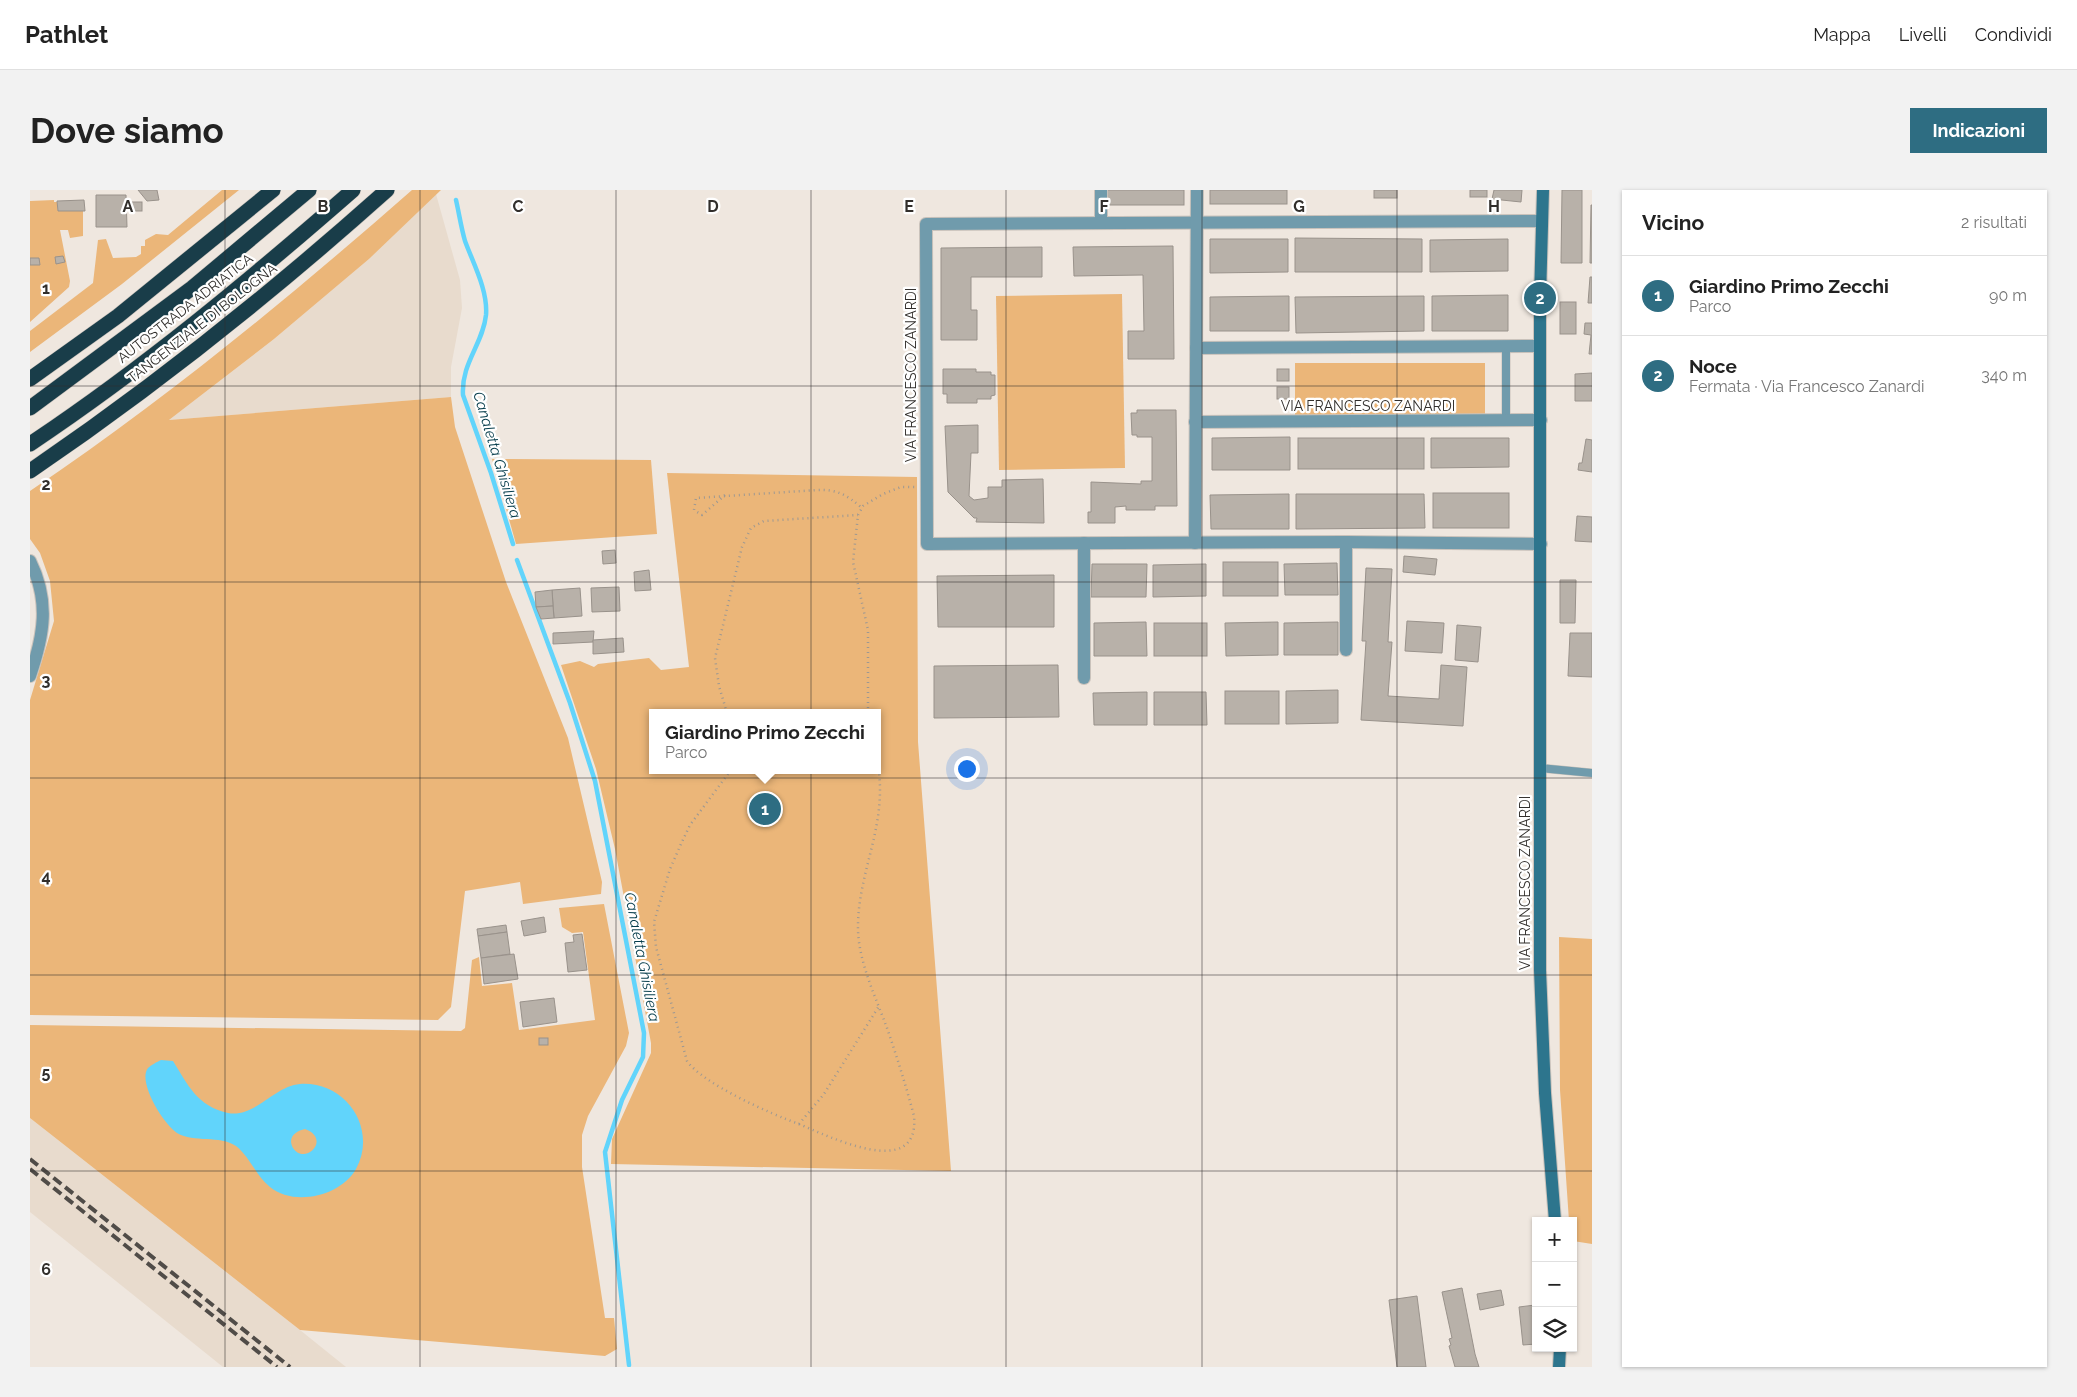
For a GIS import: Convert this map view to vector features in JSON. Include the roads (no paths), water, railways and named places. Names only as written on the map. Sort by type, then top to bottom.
[{"type":"highway","points":[[30,380],[118,316],[274,190]]},
{"type":"highway","name":"AUTOSTRADA ADRIATICA","points":[[30,408],[192,288],[309,190]]},
{"type":"highway","name":"AUTOSTRADA ADRIATICA","points":[[30,444],[125,377],[214,308],[353,190]]},
{"type":"highway","name":"TANGENZIALE DI BOLOGNA","points":[[30,471],[151,385],[240,315],[386,190]]},
{"type":"street","points":[[1101,190],[1101,223]]},
{"type":"street","points":[[1195,543],[1197,190]]},
{"type":"street","name":"VIA FRANCESCO ZANARDI","points":[[1543,190],[1540,346],[1540,970],[1544,1093],[1555,1217]]},
{"type":"street","name":"VIA FRANCESCO ZANARDI","points":[[1541,222],[926,224],[927,544],[1346,542],[1541,544]]},
{"type":"street","points":[[1196,348],[1540,346]]},
{"type":"street","name":"VIA FRANCESCO ZANARDI","points":[[1195,422],[1541,420]]},
{"type":"street","points":[[1346,542],[1346,650]]},
{"type":"street","points":[[1084,544],[1084,678]]},
{"type":"street","points":[[30,561],[42,591],[44,616],[42,636],[30,676]]},
{"type":"street","points":[[1559,1367],[1560,1352]]},
{"type":"lane","points":[[1506,346],[1506,420]]},
{"type":"lane","points":[[1540,768],[1592,773]]},
{"type":"water","points":[[161,1060],[173,1061],[194,1093],[201,1100],[217,1110],[228,1113],[247,1111],[291,1086],[300,1084],[317,1085],[331,1090],[344,1099],[354,1110],[360,1124],[363,1138],[362,1154],[356,1169],[340,1186],[329,1192],[304,1197],[280,1193],[265,1183],[236,1146],[222,1141],[184,1136],[177,1133],[165,1121],[149,1093],[146,1083],[148,1068]],"holes":[[[305,1129],[313,1133],[316,1139],[314,1149],[309,1153],[298,1153],[291,1144],[293,1135]]]},
{"type":"waterway","name":"Canaletta Ghisiliera","points":[[456,200],[465,241],[479,277],[486,306],[486,315],[481,335],[465,373],[463,395],[491,473],[513,544]]},
{"type":"waterway","name":"Canaletta Ghisiliera","points":[[517,560],[570,703],[595,781],[644,1033],[643,1057],[622,1100],[605,1152],[629,1365]]},
{"type":"railway","points":[[30,1159],[290,1367]]},
{"type":"railway","points":[[30,1169],[277,1367]]},
{"type":"place","name":"Noce","points":[[1540,298]]},
{"type":"place","name":"Giardino Primo Zecchi","points":[[765,809]]}]
